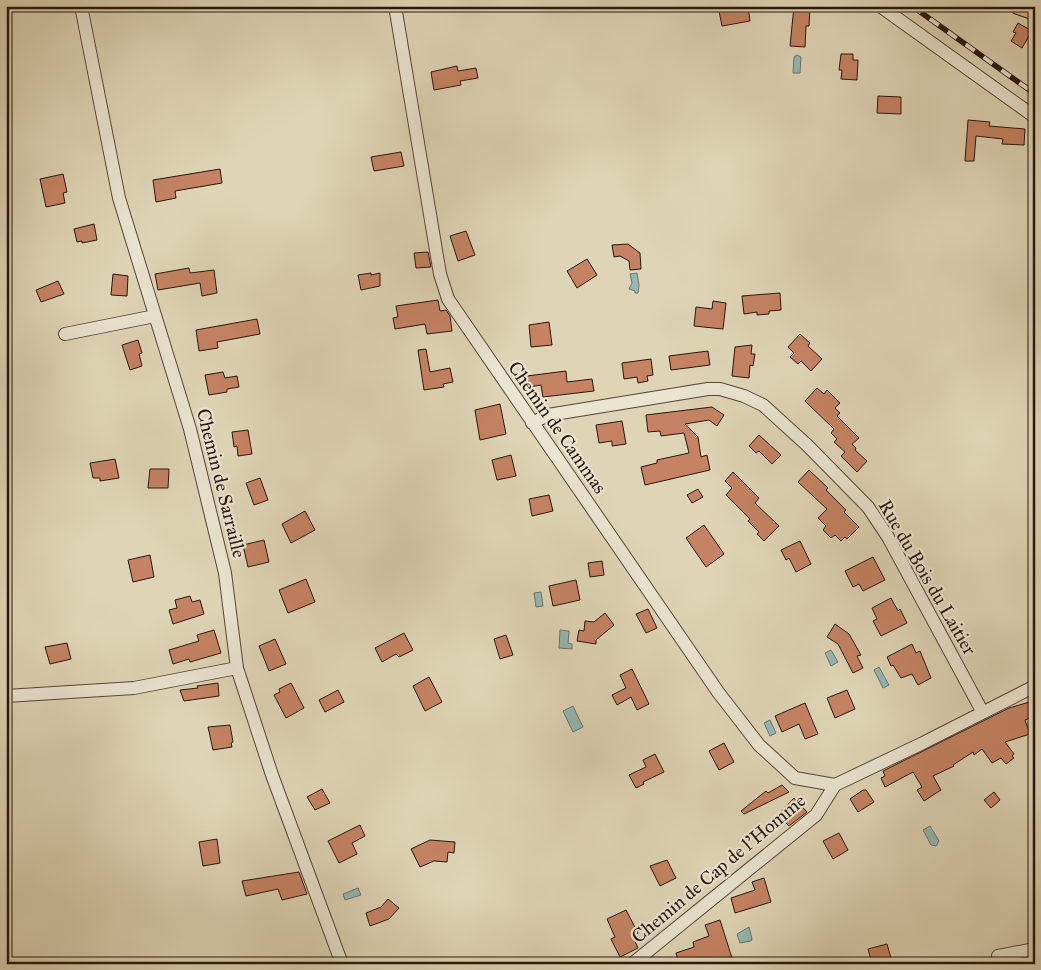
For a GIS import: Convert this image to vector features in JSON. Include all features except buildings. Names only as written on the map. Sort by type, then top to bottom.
[{"type":"main road","points":[[1018,6],[1035,12]]},
{"type":"street","name":"Chemin de Sarraille","points":[[81,6],[119,198],[190,429],[225,573],[237,668],[272,775],[342,964]]},
{"type":"street","name":"Chemin de Cammas","points":[[395,6],[442,282],[448,299],[718,692],[759,745],[795,778],[835,785]]},
{"type":"street","points":[[880,6],[1035,117]]},
{"type":"street","points":[[65,334],[155,316]]},
{"type":"street","name":"Rue du Bois du Laitier","points":[[532,423],[548,415],[708,389],[720,389],[744,396],[763,405],[812,450],[868,507],[888,537],[982,711]]},
{"type":"street","points":[[6,696],[134,688],[237,668]]},
{"type":"street","points":[[835,785],[1035,686]]},
{"type":"street","name":"Chemin de Cap de l'Homme","points":[[632,964],[816,816],[835,785]]},
{"type":"street","points":[[998,956],[1035,949]]},
{"type":"water","points":[[797,55],[801,57],[800,73],[793,73],[794,57]]},
{"type":"water","points":[[637,273],[639,285],[638,293],[635,293],[635,291],[629,289],[632,283],[630,274]]},
{"type":"water","points":[[541,592],[543,606],[536,607],[534,593]]},
{"type":"water","points":[[560,630],[569,631],[568,643],[572,644],[572,649],[559,648]]},
{"type":"water","points":[[831,650],[838,662],[831,666],[825,653]]},
{"type":"water","points":[[879,667],[889,685],[883,688],[874,670]]},
{"type":"water","points":[[573,706],[583,727],[573,732],[563,711]]},
{"type":"water","points":[[770,720],[776,733],[770,736],[764,723]]},
{"type":"water","points":[[930,826],[939,841],[936,846],[931,845],[923,830]]},
{"type":"water","points":[[358,888],[361,895],[345,900],[343,894]]},
{"type":"water","points":[[749,927],[751,941],[740,943],[737,934]]},
{"type":"railway","points":[[912,6],[1035,94]]}]
